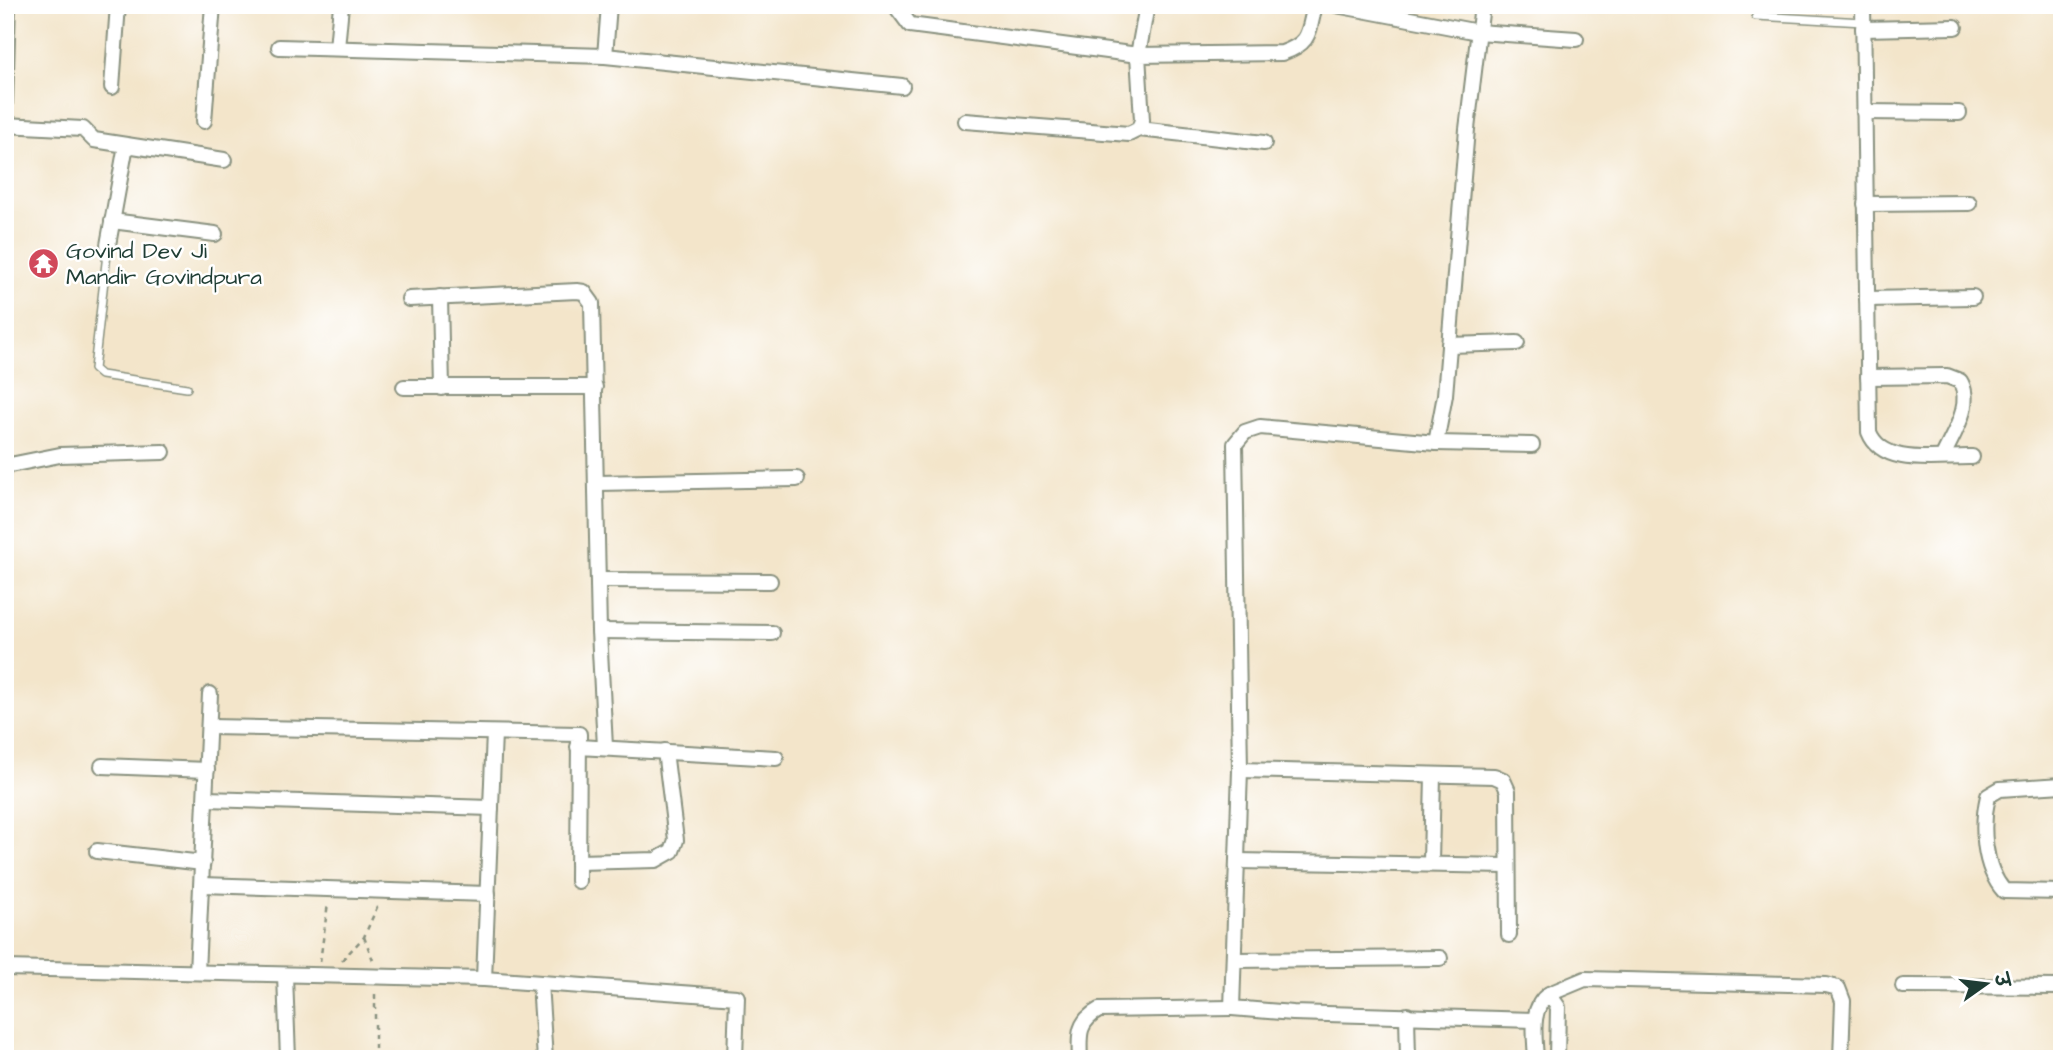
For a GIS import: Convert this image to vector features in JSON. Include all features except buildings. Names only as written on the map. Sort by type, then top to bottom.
[{"type":"street","points":[[5,105],[8,5]]},
{"type":"street","points":[[112,87],[118,5]]},
{"type":"street","points":[[204,121],[213,5]]},
{"type":"street","points":[[337,48],[341,5]]},
{"type":"street","points":[[605,56],[609,5]]},
{"type":"street","points":[[899,5],[898,9],[910,25],[1138,55],[1282,53],[1296,48],[1306,40],[1315,5]]},
{"type":"street","points":[[1139,129],[1142,120],[1138,55],[1147,5]]},
{"type":"street","points":[[1336,5],[1478,32],[1576,39]]},
{"type":"street","points":[[1436,443],[1445,395],[1482,5]]},
{"type":"street","points":[[1863,5],[1869,432],[1880,450],[1893,456],[1972,457]]},
{"type":"street","points":[[1863,26],[1955,27]]},
{"type":"street","points":[[279,47],[605,56],[902,86]]},
{"type":"street","points":[[1864,112],[1959,113]]},
{"type":"street","points":[[965,121],[1118,134],[1129,134],[1139,129],[1264,143]]},
{"type":"street","points":[[5,125],[83,130],[94,140],[224,160]]},
{"type":"street","points":[[108,245],[126,145]]},
{"type":"street","points":[[1865,204],[1969,203]]},
{"type":"street","points":[[112,221],[215,234]]},
{"type":"street","points":[[409,299],[584,292],[592,303],[598,483],[599,631],[605,747]]},
{"type":"street","points":[[440,297],[442,388]]},
{"type":"street","points":[[1867,299],[1973,297]]},
{"type":"street","points":[[1449,345],[1517,343]]},
{"type":"street","points":[[1868,377],[1947,376],[1960,381],[1966,396],[1965,406],[1943,456]]},
{"type":"street","points":[[404,387],[595,387]]},
{"type":"street","points":[[1232,1008],[1236,960],[1240,770],[1235,444],[1245,432],[1260,427],[1436,443],[1532,445]]},
{"type":"street","points":[[5,466],[60,455],[163,452]]},
{"type":"street","points":[[598,483],[797,479]]},
{"type":"street","points":[[598,580],[770,581]]},
{"type":"street","points":[[599,631],[772,633]]},
{"type":"street","points":[[197,972],[210,694]]},
{"type":"street","points":[[210,727],[579,734],[578,881]]},
{"type":"street","points":[[484,979],[494,733]]},
{"type":"street","points":[[579,747],[776,758]]},
{"type":"street","points":[[578,862],[656,860],[672,850],[676,840],[664,751]]},
{"type":"street","points":[[102,766],[208,770]]},
{"type":"street","points":[[1240,770],[1494,776],[1503,780],[1508,791],[1509,935]]},
{"type":"street","points":[[1431,862],[1433,775]]},
{"type":"street","points":[[2062,785],[2000,789],[1988,796],[1985,810],[1987,857],[1995,881],[2004,891],[2062,892]]},
{"type":"street","points":[[206,799],[491,808]]},
{"type":"street","points":[[97,850],[203,863]]},
{"type":"street","points":[[1238,861],[1431,862],[1508,866]]},
{"type":"street","points":[[202,885],[488,894]]},
{"type":"street","points":[[1236,960],[1440,958]]},
{"type":"street","points":[[5,968],[484,979],[737,997],[735,1059]]},
{"type":"street","points":[[285,975],[288,1059]]},
{"type":"street","points":[[1536,1059],[1534,1020],[1548,997],[1585,979],[1826,985],[1838,988],[1843,1001],[1841,1059]]},
{"type":"street","points":[[540,983],[545,1059]]},
{"type":"street","points":[[1903,986],[2062,987]]},
{"type":"street","points":[[1548,997],[1558,1007],[1557,1059]]},
{"type":"street","points":[[1080,1059],[1079,1031],[1086,1017],[1099,1010],[1232,1008],[1293,1013],[1534,1020]]},
{"type":"street","points":[[1407,1015],[1408,1059]]},
{"type":"lane","points":[[1756,16],[1863,26]]},
{"type":"lane","points":[[108,245],[94,369],[101,375],[187,388]]},
{"type":"path","points":[[318,975],[330,889]]},
{"type":"path","points":[[318,975],[344,958],[364,937],[384,890]]},
{"type":"path","points":[[364,937],[373,961],[375,976],[374,1059]]},
{"type":"place","name":"Govind Dev Ji Mandir Govindpura","points":[[43,264]]}]
